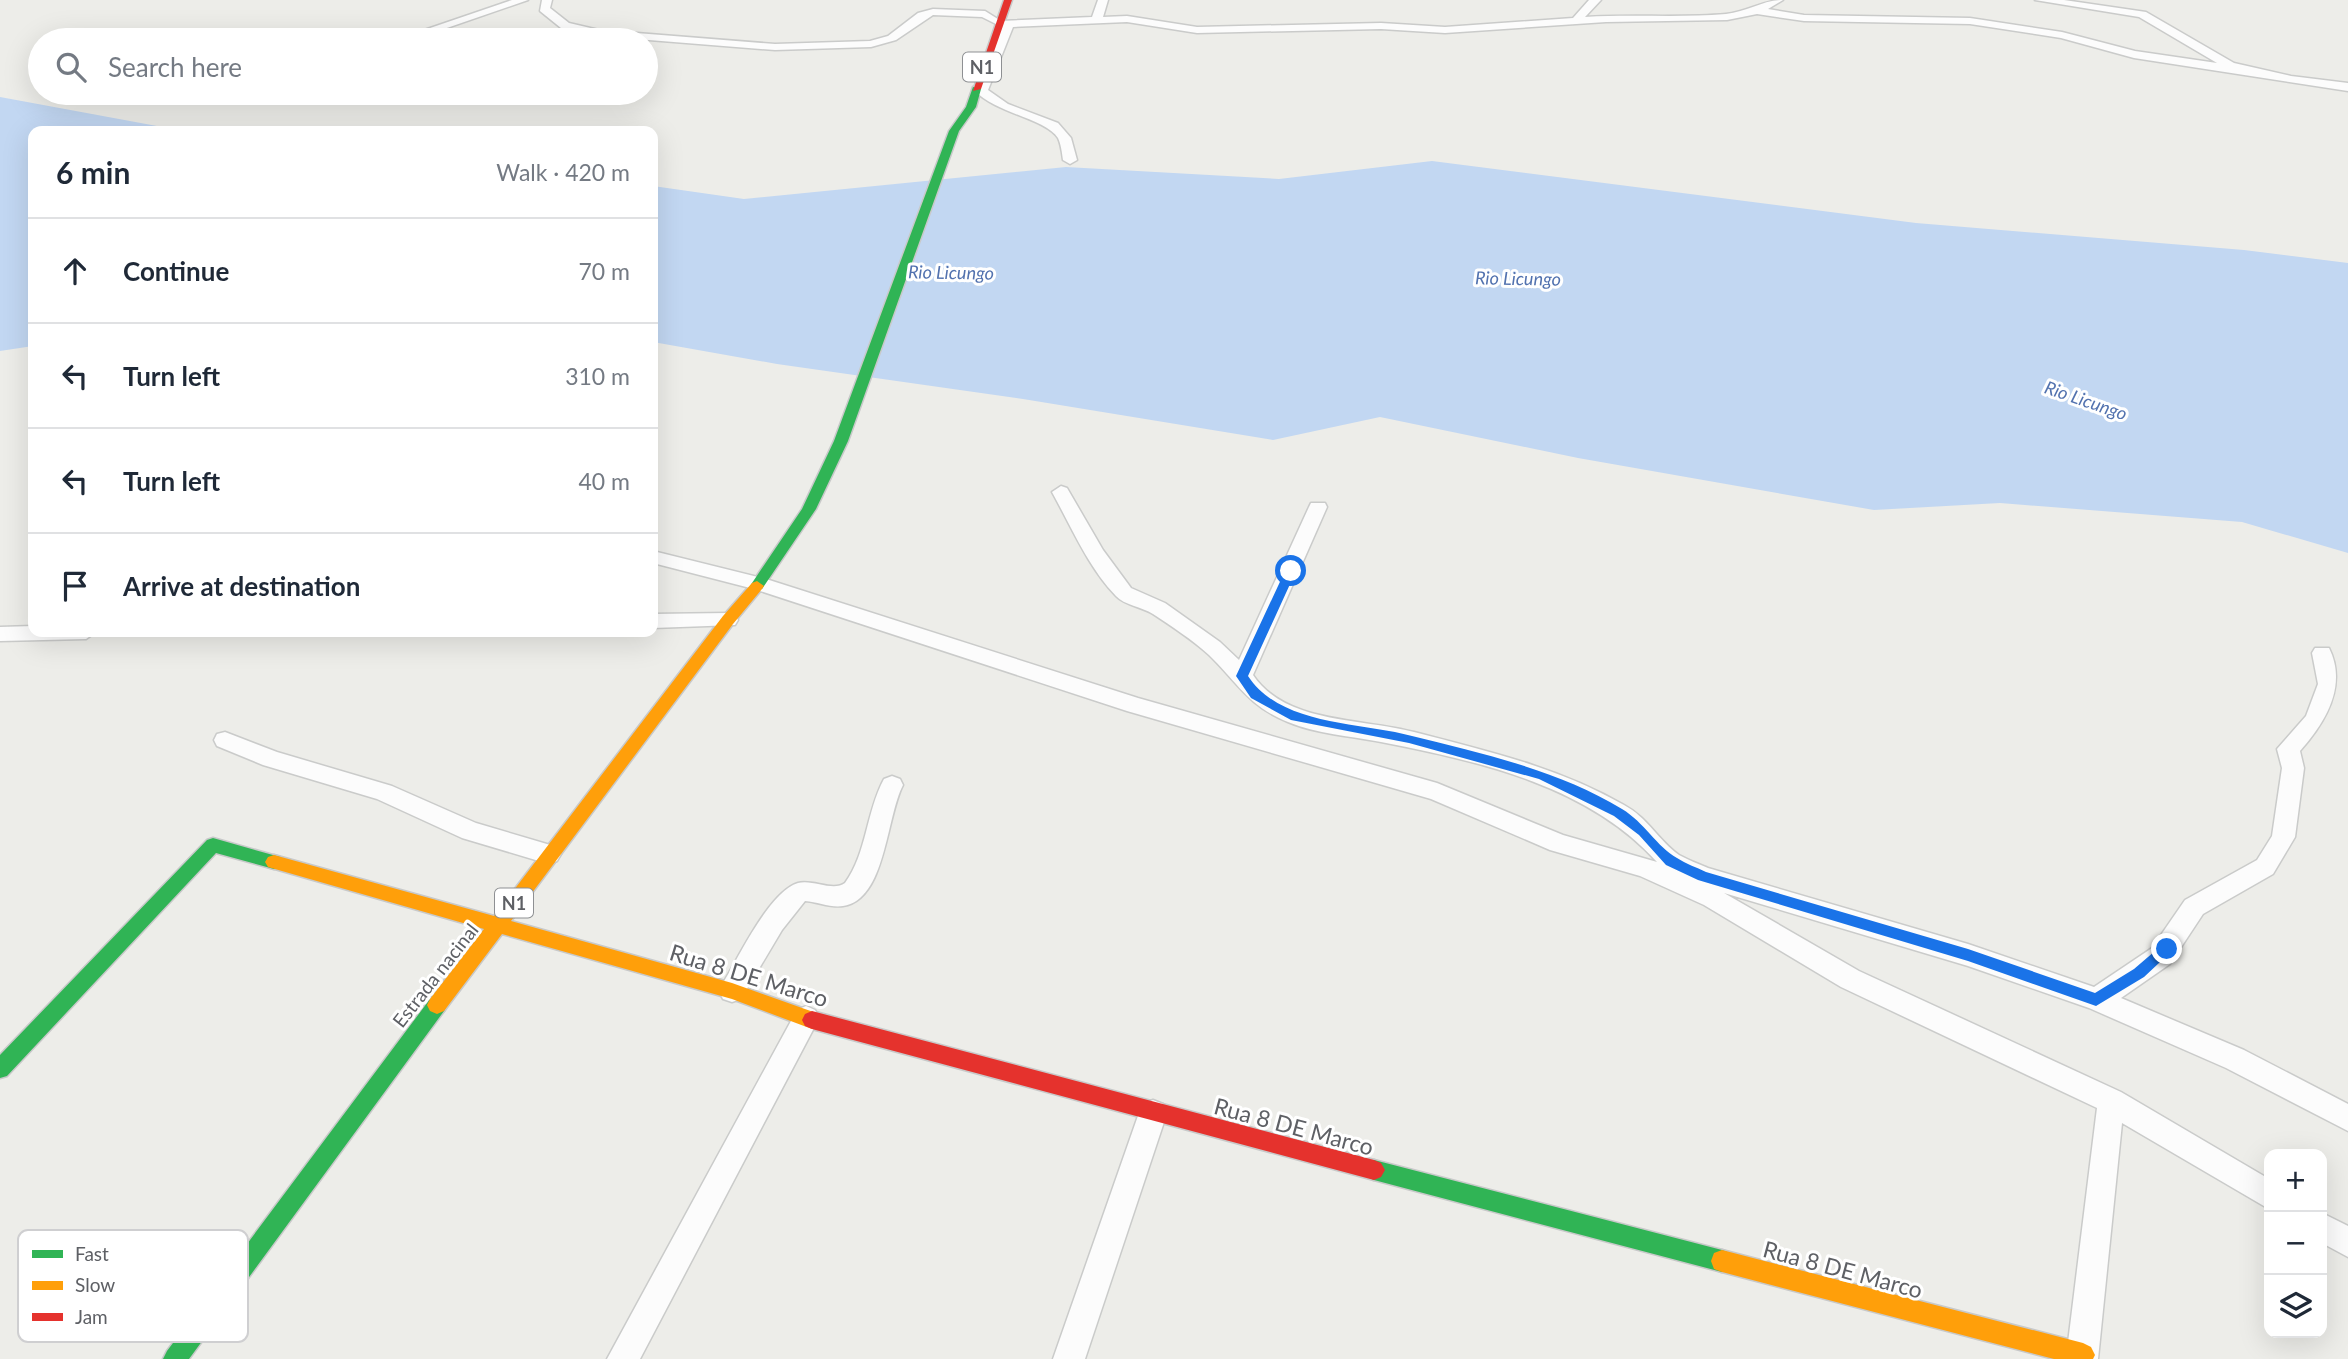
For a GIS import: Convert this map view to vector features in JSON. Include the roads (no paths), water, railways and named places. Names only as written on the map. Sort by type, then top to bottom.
[{"type":"main road","name":"N1","points":[[1004,24],[1008,0]]},
{"type":"main road","name":"Estrada nacinal","points":[[248,1259],[549,854],[728,620],[759,584],[809,509],[841,441],[954,131],[971,107],[981,67],[1004,24]]},
{"type":"main road","name":"Rua 8 DE Marco","points":[[0,1069],[202,842],[732,991],[806,1018],[1153,1113],[2083,1357]]},
{"type":"main road","name":"Estrada nacinal","points":[[175,1359],[187,1342]]},
{"type":"street","points":[[438,28],[523,0]]},
{"type":"street","points":[[547,0],[544,9],[565,26],[575,28]]},
{"type":"street","points":[[1096,21],[1103,0]]},
{"type":"street","points":[[1577,21],[1581,11],[1596,0]]},
{"type":"street","points":[[1757,11],[1778,0]]},
{"type":"street","points":[[2040,0],[2142,14],[2209,56],[2245,71]]},
{"type":"street","points":[[658,38],[744,46],[871,44],[892,38],[922,15],[933,12],[985,14],[1004,24],[1140,20],[1181,29],[1208,30],[1381,26],[1445,30],[1577,21],[1686,19],[1757,11],[1804,18],[1970,20],[2062,36],[2134,54],[2348,87]]},
{"type":"street","points":[[1004,24],[981,91],[1004,107],[1054,127],[1065,138],[1070,160]]},
{"type":"street","points":[[1061,492],[1094,553],[1124,593],[1158,608],[1181,623],[1213,647],[1242,676],[1255,695],[1296,717],[1409,739],[1543,775],[1618,812],[1643,831],[1670,861],[1702,876],[1968,955],[2096,999],[2235,1059],[2348,1118]]},
{"type":"street","points":[[1242,676],[1318,507]]},
{"type":"street","points":[[658,558],[759,584],[1135,705],[1437,793],[1558,843],[1646,868],[1713,898],[1850,979],[2111,1101],[2264,1192]]},
{"type":"street","points":[[658,621],[728,620]]},
{"type":"street","points":[[0,634],[28,633]]},
{"type":"street","points":[[2096,999],[2139,973],[2167,949],[2185,916],[2194,907],[2265,867],[2283,837],[2293,768],[2288,749],[2315,720],[2329,684],[2322,653]]},
{"type":"street","points":[[225,740],[271,759],[384,792],[470,831],[549,854]]},
{"type":"street","points":[[732,991],[789,900],[810,890],[841,897],[849,895],[857,888],[884,798],[892,785]]},
{"type":"street","points":[[623,1359],[806,1018]]},
{"type":"street","points":[[2083,1357],[2111,1101]]},
{"type":"street","points":[[1069,1359],[1153,1113]]},
{"type":"street","points":[[2327,1230],[2348,1242]]},
{"type":"water","points":[[0,97],[28,102],[28,105],[43,105],[157,126],[28,126],[28,347],[0,351]]},
{"type":"water","name":"Rio Licungo","points":[[1432,161],[1916,223],[2244,250],[2348,263],[2348,553],[2242,522],[2000,503],[1874,510],[1578,458],[1380,417],[1273,440],[1023,399],[777,364],[658,343],[658,187],[744,199],[1066,167],[1279,179]]}]
